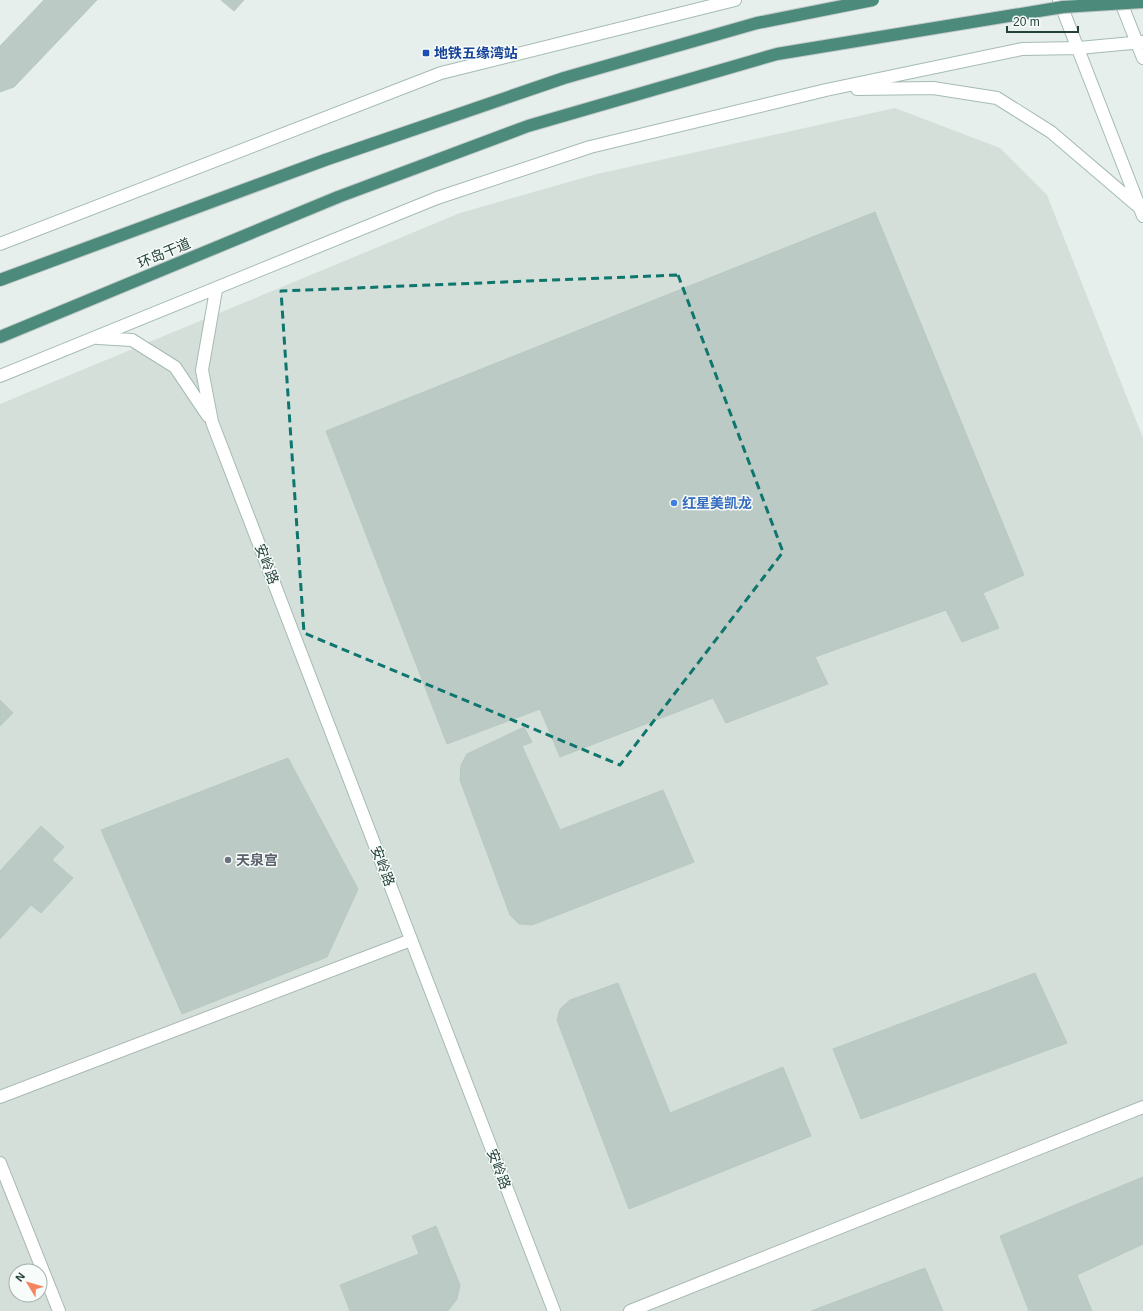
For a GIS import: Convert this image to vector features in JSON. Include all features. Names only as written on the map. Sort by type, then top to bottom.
[{"type":"highway","points":[[0,280],[325,160],[564,78],[757,23],[873,0]]},
{"type":"highway","name":"环岛干道","points":[[0,337],[338,196],[528,126],[778,54],[1063,6],[1143,2]]},
{"type":"main road","points":[[0,244],[441,73],[735,0]]},
{"type":"main road","points":[[1059,0],[1142,212]]},
{"type":"main road","points":[[1120,0],[1140,43],[1143,58]]},
{"type":"main road","points":[[0,376],[216,290],[437,198],[590,147],[826,90],[1022,49],[1079,48],[1140,43]]},
{"type":"main road","points":[[826,90],[933,88],[997,98],[1052,132],[1142,212]]},
{"type":"main road","points":[[212,422],[202,370],[216,290]]},
{"type":"main road","points":[[94,338],[132,340],[175,367],[212,422]]},
{"type":"main road","name":"安岭路","points":[[212,422],[554,1311]]},
{"type":"main road","points":[[0,1097],[412,940]]},
{"type":"main road","points":[[630,1311],[1143,1107]]},
{"type":"main road","points":[[0,1163],[59,1311]]},
{"type":"highlighted area","points":[[678,275],[783,552],[620,765],[304,633],[281,291]]},
{"type":"shaded area","points":[[895,108],[1000,148],[1047,195],[1143,438],[1143,1311],[0,1311],[0,404],[460,213],[597,174]]},
{"type":"building","points":[[44,0],[97,0],[14,87],[0,92],[0,46]]},
{"type":"building","points":[[221,0],[244,0],[234,11]]},
{"type":"building","name":"红星美凯龙","points":[[875,212],[1024,575],[983,593],[999,628],[962,642],[946,610],[815,657],[828,684],[726,723],[713,698],[560,757],[540,709],[447,744],[326,431]]},
{"type":"building","points":[[0,700],[13,713],[0,726]]},
{"type":"building","points":[[524,727],[532,742],[522,746],[560,830],[663,790],[694,862],[532,925],[519,924],[510,915],[460,780],[461,765],[467,754]]},
{"type":"building","name":"天泉宫","points":[[288,758],[358,889],[327,957],[182,1014],[101,830]]},
{"type":"building","points":[[41,826],[64,847],[52,860],[73,878],[41,913],[31,905],[0,939],[0,871]]},
{"type":"building","points":[[1035,973],[1067,1043],[861,1119],[833,1049]]},
{"type":"building","points":[[618,983],[670,1113],[783,1067],[811,1136],[629,1209],[557,1020],[560,1009],[570,1000]]},
{"type":"building","points":[[1143,1177],[1143,1244],[1077,1275],[1092,1311],[1029,1311],[1000,1236]]},
{"type":"building","points":[[436,1226],[460,1285],[457,1299],[448,1311],[350,1311],[340,1285],[419,1254],[412,1236]]},
{"type":"building","points":[[925,1268],[943,1311],[811,1311]]},
{"type":"place","name":"地铁五缘湾站","points":[[426,53]]},
{"type":"place","name":"红星美凯龙","points":[[674,503]]},
{"type":"place","name":"天泉宫","points":[[228,860]]}]
